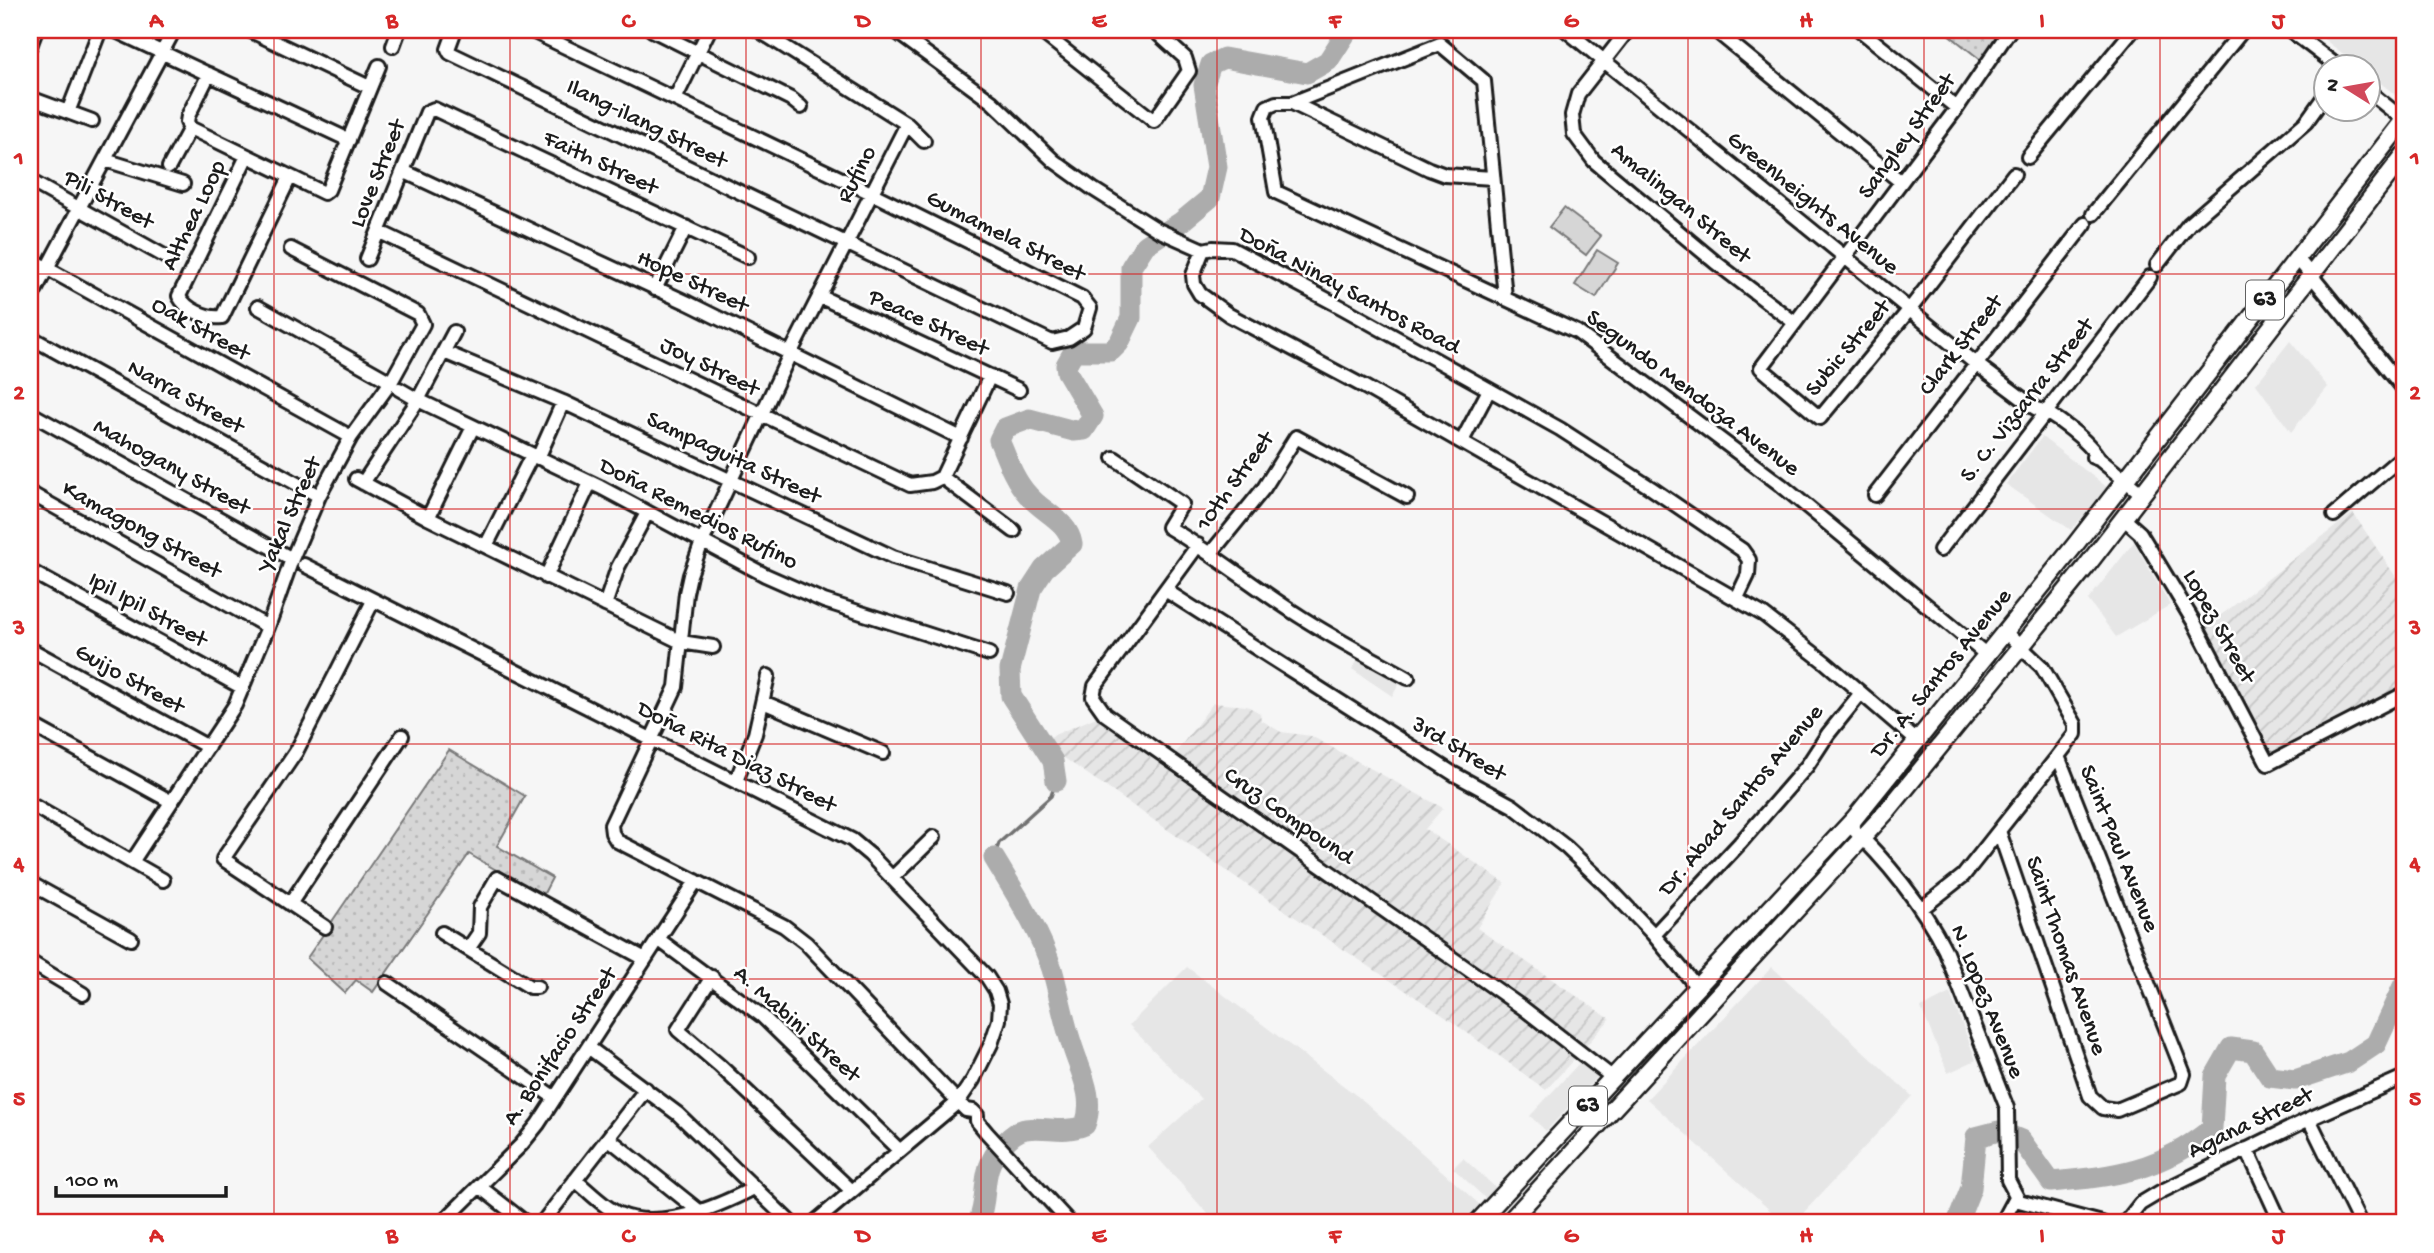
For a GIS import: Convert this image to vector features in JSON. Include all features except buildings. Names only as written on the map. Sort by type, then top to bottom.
[{"type":"main road","name":"Dr. A. Santos Avenue","points":[[1478,1223],[1696,986],[1849,825],[2125,481],[2404,120]]},
{"type":"main road","name":"Dr. A. Santos Avenue","points":[[1508,1223],[1641,1082],[1863,838],[2022,646],[2404,155]]},
{"type":"main road","points":[[1618,1072],[1641,1082]]},
{"type":"street","points":[[30,46],[36,30]]},
{"type":"street","points":[[68,112],[100,30]]},
{"type":"street","points":[[114,30],[349,140]]},
{"type":"street","points":[[30,300],[174,30]]},
{"type":"street","points":[[249,30],[369,87]]},
{"type":"street","name":"Ilang-ilang Street","points":[[455,30],[450,53],[847,245]]},
{"type":"street","points":[[530,30],[871,193]]},
{"type":"street","points":[[652,30],[801,107]]},
{"type":"street","points":[[675,99],[709,30]]},
{"type":"street","points":[[758,30],[907,124],[924,141]]},
{"type":"street","points":[[894,30],[992,102],[1054,161],[1161,231],[1203,250]]},
{"type":"street","points":[[1039,30],[1154,121],[1189,71],[1185,58],[1154,30]]},
{"type":"street","name":"Greenheights Avenue","points":[[1566,30],[2040,413],[2088,456],[2099,459],[2142,494]]},
{"type":"street","name":"Amalingan Street","points":[[1628,30],[1578,94],[1572,115],[1574,134],[1594,162],[1715,262],[1795,323]]},
{"type":"street","points":[[1715,30],[1901,181]]},
{"type":"street","points":[[1860,30],[1957,108]]},
{"type":"street","name":"Sangley Street","points":[[1761,368],[1957,108],[2010,30]]},
{"type":"street","points":[[2028,157],[2133,30]]},
{"type":"street","name":"Clark Street","points":[[1875,495],[1975,363],[2242,30]]},
{"type":"street","points":[[2290,30],[2319,52]]},
{"type":"street","points":[[393,46],[396,31]]},
{"type":"street","points":[[1292,103],[1440,44],[1484,81],[1505,297]]},
{"type":"street","points":[[209,74],[188,116],[190,128],[324,193],[328,190],[379,66]]},
{"type":"street","points":[[30,98],[92,121]]},
{"type":"street","points":[[2382,102],[2404,120]]},
{"type":"street","name":"Segundo Mendoza Avenue","points":[[1292,103],[1276,103],[1267,107],[1263,117],[1276,192],[1577,332],[1781,485],[1987,656]]},
{"type":"street","points":[[1292,103],[1445,175],[1493,178]]},
{"type":"street","name":"Love Street","points":[[367,259],[427,112],[434,109]]},
{"type":"street","name":"Faith Street","points":[[434,109],[748,257]]},
{"type":"street","points":[[2157,265],[2189,224],[2306,122],[2312,114]]},
{"type":"street","name":"Rufino","points":[[696,881],[617,841],[611,825],[676,687],[690,575],[702,542],[790,354],[907,124]]},
{"type":"street","points":[[169,167],[190,128]]},
{"type":"street","name":"Althea Loop","points":[[247,156],[179,296],[183,304],[212,318],[222,317],[290,177]]},
{"type":"street","points":[[105,160],[183,184]]},
{"type":"street","name":"Hope Street","points":[[403,171],[655,289],[961,438]]},
{"type":"street","name":"Subic Street","points":[[1761,368],[1820,418],[1910,309],[2014,174]]},
{"type":"street","name":"Pili Street","points":[[30,181],[166,257]]},
{"type":"street","name":"Gumamela Street","points":[[847,245],[1052,342],[1069,338],[1084,328],[1090,309],[1082,298],[871,193]]},
{"type":"street","points":[[655,289],[686,227]]},
{"type":"street","name":"Joy Street","points":[[380,232],[909,485],[932,482],[942,477]]},
{"type":"street","name":"Yakal Street","points":[[132,862],[235,705],[319,496],[351,437],[395,385],[423,324],[418,314],[291,249]]},
{"type":"street","name":"Doña Ninay Santos Road","points":[[1737,598],[1748,575],[1749,560],[1742,551],[1651,488],[1560,429],[1232,249],[1203,250],[1193,275],[1194,284],[1199,294],[1229,315],[1462,441],[1765,615],[1917,741]]},
{"type":"street","points":[[2297,258],[2404,389]]},
{"type":"street","name":"Oak Street","points":[[30,259],[351,437]]},
{"type":"street","name":"S. C. Vizcarra Street","points":[[1940,550],[2040,413],[2150,277]]},
{"type":"street","name":"Peace Street","points":[[819,296],[1019,390]]},
{"type":"street","points":[[258,307],[395,385]]},
{"type":"street","points":[[454,332],[418,400],[359,481],[428,518],[681,642],[713,647]]},
{"type":"street","name":"Narra Street","points":[[30,337],[319,496]]},
{"type":"street","name":"Sampaguita Street","points":[[444,352],[563,402],[893,557],[1008,593]]},
{"type":"street","points":[[990,376],[942,477],[1014,531]]},
{"type":"street","name":"Doña Remedios Rufino","points":[[395,385],[418,400],[590,483],[765,575],[824,601],[989,654]]},
{"type":"street","points":[[1462,441],[1489,390]]},
{"type":"street","points":[[486,546],[563,402]]},
{"type":"street","name":"Mahogany Street","points":[[30,413],[292,559]]},
{"type":"street","points":[[428,518],[473,427]]},
{"type":"street","name":"10th Street","points":[[1211,554],[1264,488],[1296,437],[1407,497]]},
{"type":"street","points":[[2334,514],[2404,455]]},
{"type":"street","points":[[1114,458],[1182,503],[1168,527],[1303,618],[1408,678]]},
{"type":"street","points":[[547,577],[590,483]]},
{"type":"street","name":"Kamagong Street","points":[[30,493],[268,626]]},
{"type":"street","points":[[604,605],[618,567],[647,513]]},
{"type":"street","name":"Lopez Street","points":[[2123,518],[2140,533],[2195,624],[2268,764],[2402,695]]},
{"type":"street","name":"Cruz Compound","points":[[1198,545],[1095,686],[1093,697],[1105,714],[1618,1072]]},
{"type":"street","name":"Doña Rita Diaz Street","points":[[304,565],[852,839],[987,977],[1000,1004],[999,1020],[991,1044],[962,1106],[899,1150],[814,1223]]},
{"type":"street","name":"Ipil Ipil Street","points":[[30,571],[243,688]]},
{"type":"street","name":"3rd Street","points":[[1165,590],[1454,774],[1513,806],[1566,847],[1654,935],[1696,986]]},
{"type":"street","points":[[325,927],[223,859],[296,752],[373,601]]},
{"type":"street","points":[[2006,632],[2022,646]]},
{"type":"street","name":"Saint Paul Avenue","points":[[2022,646],[2047,673],[2077,729],[2058,756],[2184,1074],[2181,1083],[2117,1110],[2103,1108],[2090,1096]]},
{"type":"street","name":"Guijo Street","points":[[30,649],[208,747]]},
{"type":"street","points":[[736,780],[755,734],[768,676]]},
{"type":"street","name":"Dr. Abad Santos Avenue","points":[[1654,935],[1807,766],[1828,734],[1861,693]]},
{"type":"street","points":[[763,702],[883,753]]},
{"type":"street","points":[[30,724],[170,801]]},
{"type":"street","points":[[289,904],[402,736]]},
{"type":"street","points":[[1921,909],[1963,876],[2058,756]]},
{"type":"street","points":[[30,804],[163,880]]},
{"type":"street","name":"N. Lopez Avenue","points":[[1849,825],[1863,838],[1921,909],[1933,925],[1945,950],[2007,1108],[2008,1180],[2017,1199]]},
{"type":"street","name":"Saint Thomas Avenue","points":[[1999,831],[2090,1096]]},
{"type":"street","points":[[892,878],[934,837]]},
{"type":"street","points":[[468,949],[479,933],[480,907],[497,878],[645,959]]},
{"type":"street","points":[[696,881],[766,915],[806,943],[962,1106],[977,1115],[977,1121],[987,1133],[1070,1223]]},
{"type":"street","name":"A. Bonifacio Street","points":[[443,1222],[521,1145],[555,1098],[696,881]]},
{"type":"street","points":[[30,883],[131,939]]},
{"type":"street","points":[[442,933],[530,987],[537,987]]},
{"type":"street","name":"A. Mabini Street","points":[[658,939],[762,1016],[899,1150]]},
{"type":"street","points":[[30,962],[83,994]]},
{"type":"street","points":[[712,978],[678,1030],[720,1066],[852,1191]]},
{"type":"street","points":[[387,983],[555,1098]]},
{"type":"street","points":[[588,1047],[678,1114],[791,1223]]},
{"type":"street","name":"Agana Street","points":[[2125,1223],[2133,1211],[2150,1197],[2404,1076]]},
{"type":"street","points":[[542,1223],[646,1089]]},
{"type":"street","points":[[2309,1119],[2360,1223]]},
{"type":"street","points":[[608,1138],[699,1211]]},
{"type":"street","points":[[2247,1149],[2281,1223]]},
{"type":"street","points":[[575,1180],[617,1213],[640,1221],[680,1216],[721,1205],[754,1188]]},
{"type":"street","points":[[480,1187],[526,1223]]},
{"type":"street","points":[[2017,1199],[2037,1207],[2102,1223]]},
{"type":"street","points":[[2002,1223],[2017,1199]]},
{"type":"street","points":[[2009,1223],[2017,1199]]},
{"type":"shaded area","points":[[1943,30],[2001,30],[1981,60]]},
{"type":"shaded area","points":[[2312,30],[2404,30],[2403,101],[2382,84],[2382,52],[2341,52]]},
{"type":"shaded area","points":[[1564,208],[1601,236],[1586,255],[1549,227]]},
{"type":"shaded area","points":[[1597,250],[1618,263],[1596,298],[1575,285]]},
{"type":"shaded area","points":[[2290,341],[2328,387],[2291,432],[2256,384]]},
{"type":"shaded area","points":[[2042,437],[2108,488],[2071,530],[2006,484]]},
{"type":"shaded area","points":[[2353,513],[2404,589],[2404,691],[2270,761],[2202,630]]},
{"type":"shaded area","points":[[2134,542],[2170,605],[2116,637],[2088,600]]},
{"type":"shaded area","points":[[1362,654],[1402,680],[1392,696],[1352,669]]},
{"type":"shaded area","points":[[1213,703],[1247,706],[1260,713],[1261,720],[1281,732],[1311,736],[1443,808],[1425,829],[1505,883],[1477,928],[1610,1019],[1546,1090],[1444,1016],[1266,898],[1057,753],[1045,739],[1108,712],[1174,755]]},
{"type":"shaded area","points":[[449,750],[525,796],[497,846],[552,878],[542,897],[469,854],[373,992],[356,980],[345,993],[307,958]]},
{"type":"shaded area","points":[[1187,967],[1365,1102],[1480,1205],[1463,1223],[1216,1223],[1148,1147],[1201,1099],[1129,1025]]},
{"type":"shaded area","points":[[1772,967],[1912,1096],[1794,1223],[1784,1223],[1647,1099]]},
{"type":"shaded area","points":[[1950,993],[1976,1060],[1948,1073],[1921,1008]]},
{"type":"shaded area","points":[[1581,1061],[1597,1077],[1546,1131],[1530,1116]]},
{"type":"shaded area","points":[[1463,1158],[1496,1188],[1486,1199],[1453,1168]]},
{"type":"waterway","points":[[1056,781],[1053,761],[1011,696],[1010,670],[1031,589],[1044,569],[1072,544],[1066,529],[1023,489],[999,440],[1005,428],[1029,419],[1074,431],[1084,430],[1093,416],[1067,372],[1066,365],[1074,351],[1111,351],[1119,343],[1131,318],[1131,267],[1145,245],[1181,222],[1210,198],[1217,167],[1204,85],[1211,64],[1224,58],[1307,73],[1328,61],[1348,30]]},
{"type":"waterway","points":[[994,858],[999,843],[1051,796],[1056,781]]},
{"type":"waterway","points":[[978,1223],[990,1163],[1004,1143],[1023,1130],[1070,1129],[1085,1125],[1089,1104],[1047,954],[994,858]]},
{"type":"waterway","points":[[1957,1223],[1971,1188],[1976,1137],[1999,1131],[2021,1140],[2051,1182],[2136,1169],[2174,1154],[2212,1128],[2215,1076],[2231,1048],[2253,1051],[2270,1077],[2295,1080],[2349,1062],[2376,1044],[2404,984]]}]
